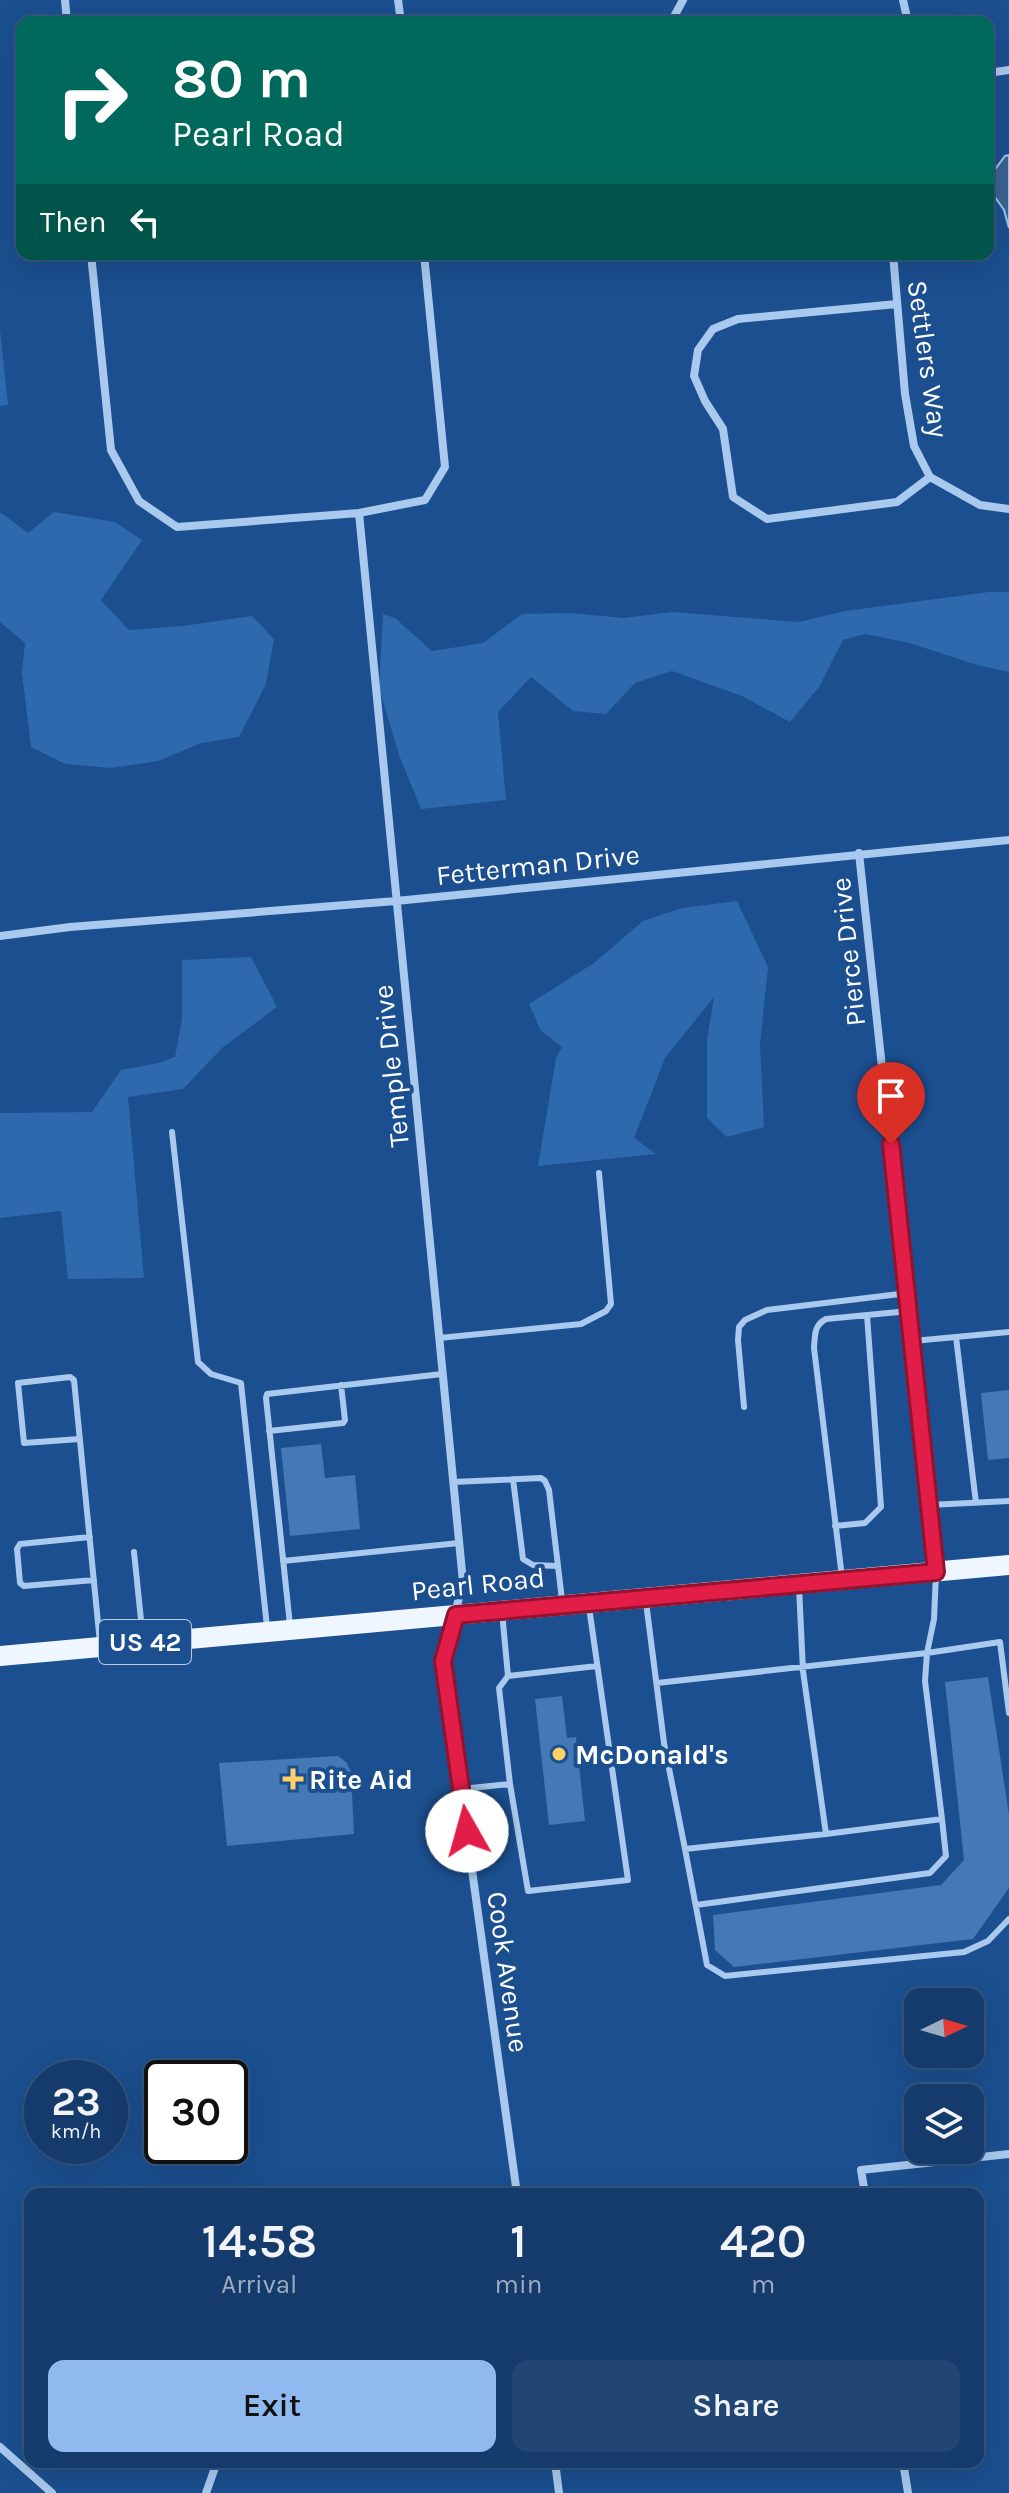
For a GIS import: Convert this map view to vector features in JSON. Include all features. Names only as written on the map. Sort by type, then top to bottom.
[{"type":"main road","name":"Pearl Road","points":[[0,1656],[1009,1565]]},
{"type":"street","points":[[92,260],[111,450],[139,501],[177,527],[359,513],[425,500],[445,467],[425,260]]},
{"type":"street","name":"Settlers Way","points":[[893,260],[905,394],[914,446],[930,477],[980,505],[1009,509]]},
{"type":"street","points":[[897,304],[738,319],[713,329],[698,350],[694,376],[723,429],[733,497],[767,519],[897,502],[930,477]]},
{"type":"street","name":"Temple Drive","points":[[359,513],[463,1582],[456,1615]]},
{"type":"street","name":"Fetterman Drive","points":[[0,936],[70,927],[396,901],[1009,840]]},
{"type":"street","name":"Pierce Drive","points":[[859,853],[936,1572]]},
{"type":"street","name":"Cook Avenue","points":[[456,1615],[443,1661],[516,2188]]},
{"type":"street","points":[[864,2188],[861,2170],[1009,2154]]},
{"type":"street","points":[[0,2447],[52,2493]]},
{"type":"street","points":[[206,2493],[215,2468]]},
{"type":"street","points":[[556,2468],[559,2493]]},
{"type":"street","points":[[904,2468],[908,2493]]},
{"type":"lane","points":[[172,1132],[198,1362],[211,1374],[241,1383],[267,1630]]},
{"type":"lane","points":[[439,1338],[581,1324],[606,1311],[611,1304],[599,1173]]},
{"type":"lane","points":[[744,1407],[738,1340],[739,1327],[745,1320],[767,1310],[908,1293]]},
{"type":"lane","points":[[842,1579],[814,1348],[815,1331],[826,1319],[909,1311]]},
{"type":"lane","points":[[835,1526],[865,1523],[877,1513],[882,1499],[867,1315]]},
{"type":"lane","points":[[913,1341],[1009,1332]]},
{"type":"lane","points":[[956,1337],[976,1503]]},
{"type":"lane","points":[[290,1628],[267,1394],[442,1374]]},
{"type":"lane","points":[[80,1439],[24,1443],[18,1383],[73,1377],[80,1439],[90,1537],[100,1646]]},
{"type":"lane","points":[[269,1431],[343,1423],[341,1385]]},
{"type":"lane","points":[[453,1482],[541,1478],[545,1481],[549,1490],[563,1603]]},
{"type":"lane","points":[[513,1479],[523,1559],[533,1565],[558,1566]]},
{"type":"lane","points":[[929,1505],[1009,1501]]},
{"type":"lane","points":[[90,1537],[20,1544],[17,1549],[20,1583],[24,1586],[94,1580]]},
{"type":"lane","points":[[283,1561],[459,1543]]},
{"type":"lane","points":[[134,1552],[143,1642]]},
{"type":"lane","points":[[696,1905],[930,1873],[946,1856],[925,1681],[934,1619],[936,1572]]},
{"type":"lane","points":[[798,1583],[803,1666],[826,1834]]},
{"type":"lane","points":[[646,1596],[664,1743],[707,1965],[725,1976],[964,1952],[988,1941],[1009,1919]]},
{"type":"lane","points":[[502,1609],[508,1676],[499,1688],[510,1784],[528,1891],[628,1880],[588,1601]]},
{"type":"lane","points":[[657,1683],[1009,1641]]},
{"type":"lane","points":[[1000,1642],[1009,1713]]},
{"type":"lane","points":[[508,1676],[597,1666]]},
{"type":"lane","points":[[461,1789],[510,1784]]},
{"type":"lane","points":[[685,1849],[942,1819]]},
{"type":"shaded area","points":[[1009,155],[1009,228],[1004,210],[994,196],[994,171]]},
{"type":"shaded area","points":[[0,329],[8,405],[0,406]]},
{"type":"shaded area","points":[[0,512],[28,533],[54,512],[115,522],[142,540],[101,600],[129,630],[252,616],[274,639],[266,684],[239,737],[201,743],[158,761],[111,768],[65,764],[31,747],[22,673],[25,643],[0,622]]},
{"type":"shaded area","points":[[1009,592],[1009,672],[910,643],[865,634],[843,640],[819,687],[790,722],[742,696],[672,671],[635,683],[606,714],[573,711],[531,677],[498,712],[506,800],[421,809],[399,755],[379,688],[383,614],[395,618],[432,651],[483,643],[522,614],[571,613],[624,618],[672,612],[799,622],[845,611]]},
{"type":"shaded area","points":[[737,901],[768,967],[760,1045],[764,1127],[727,1137],[707,1118],[707,1040],[714,997],[665,1058],[634,1138],[656,1154],[538,1166],[556,1058],[562,1047],[541,1031],[529,1004],[594,963],[643,921],[682,908]]},
{"type":"shaded area","points":[[251,957],[277,1007],[222,1048],[183,1089],[128,1097],[144,1278],[68,1279],[61,1211],[0,1218],[0,1113],[92,1112],[121,1070],[175,1057],[182,1019],[182,960]]},
{"type":"building","points":[[1009,1390],[1009,1458],[988,1460],[981,1393]]},
{"type":"building","points":[[321,1444],[325,1478],[355,1475],[360,1529],[290,1536],[281,1448]]},
{"type":"building","points":[[988,1677],[1009,1815],[1009,1888],[973,1939],[734,1967],[715,1950],[713,1915],[941,1885],[964,1860],[945,1682]]},
{"type":"building","points":[[562,1696],[567,1738],[576,1737],[585,1821],[549,1825],[535,1699]]},
{"type":"building","points":[[338,1756],[346,1762],[351,1772],[354,1834],[227,1846],[219,1763]]},
{"type":"place","name":"McDonald's","points":[[559,1754]]},
{"type":"place","name":"Rite Aid","points":[[293,1779]]},
{"type":"route","points":[[467,1831],[443,1661],[456,1615],[936,1572],[891,1144]]}]
